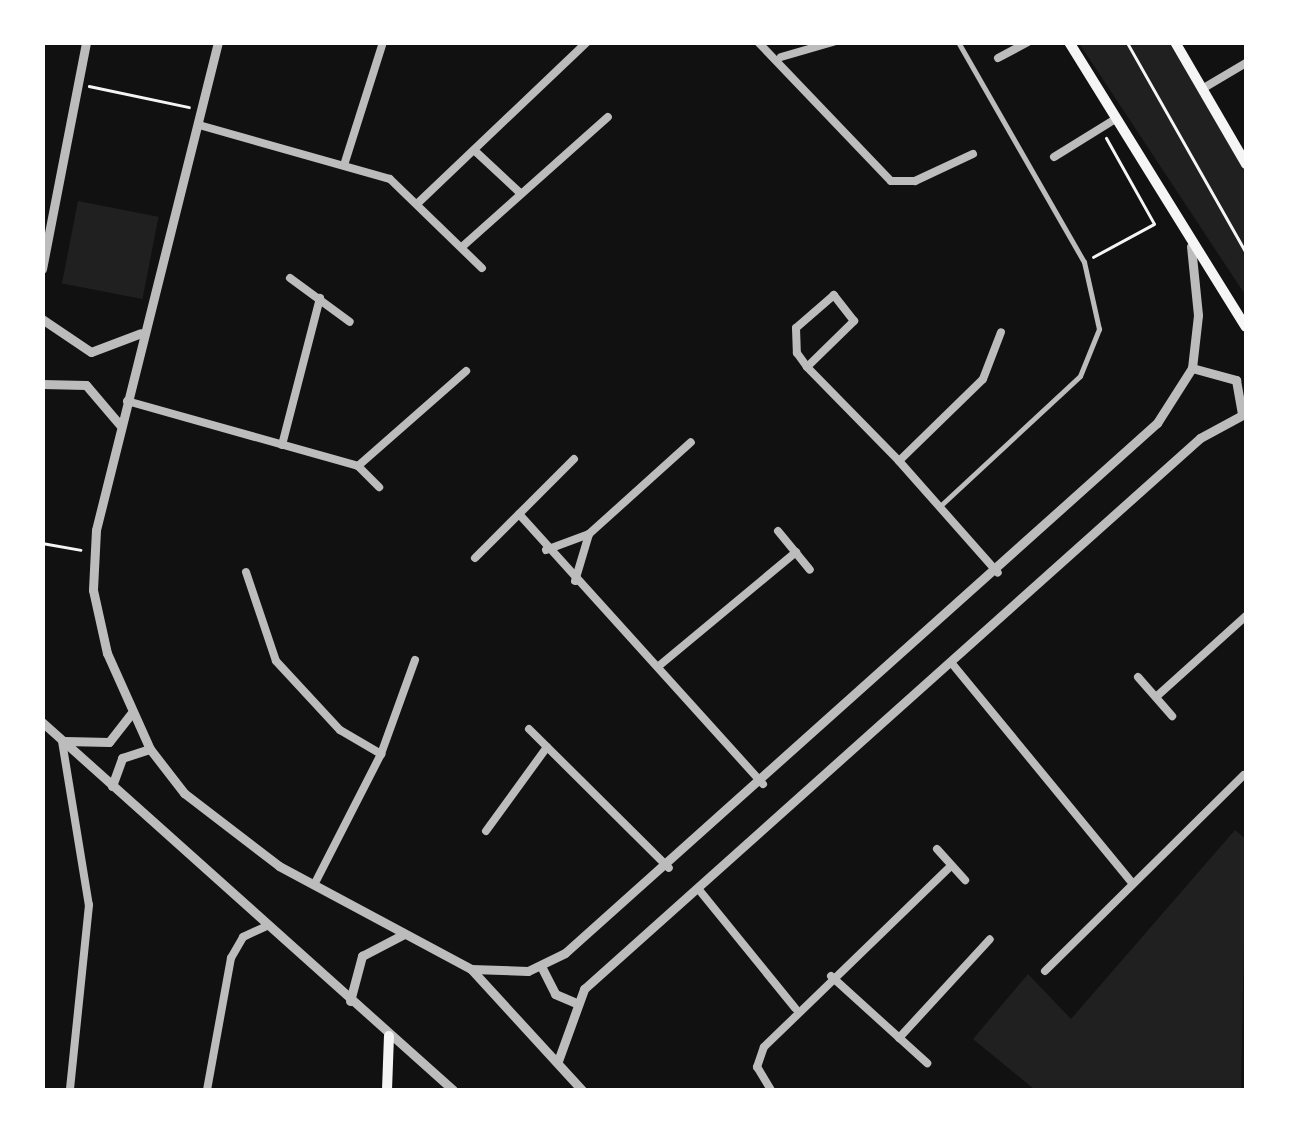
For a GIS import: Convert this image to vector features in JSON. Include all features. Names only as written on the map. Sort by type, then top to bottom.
[{"type":"main road","points":[[1069,42],[1190,246],[1246,326]]},
{"type":"main road","points":[[1175,42],[1246,164]]},
{"type":"main road","points":[[387,1090],[388,1036]]},
{"type":"street","points":[[42,269],[86,42]]},
{"type":"street","points":[[218,42],[199,126],[141,333],[94,552],[108,652],[131,714],[150,749],[233,835],[314,885],[470,969],[582,1090]]},
{"type":"street","points":[[345,162],[384,42]]},
{"type":"street","points":[[419,202],[588,42]]},
{"type":"street","points":[[758,42],[781,57],[891,181],[915,181],[974,154]]},
{"type":"street","points":[[781,57],[833,42]]},
{"type":"street","points":[[939,507],[1080,376],[1099,329],[1084,262],[958,42]]},
{"type":"street","points":[[998,58],[1028,42]]},
{"type":"street","points":[[1202,89],[1246,63]]},
{"type":"street","points":[[463,246],[519,192],[608,117]]},
{"type":"street","points":[[1054,158],[1114,120]]},
{"type":"street","points":[[199,126],[345,162],[419,202],[482,268]]},
{"type":"street","points":[[474,150],[519,192]]},
{"type":"street","points":[[470,969],[541,966],[669,868],[998,573],[1157,423],[1192,368],[1198,315],[1190,246]]},
{"type":"street","points":[[290,278],[350,322]]},
{"type":"street","points":[[807,367],[854,321],[834,295],[796,328],[807,367],[899,461],[998,573]]},
{"type":"street","points":[[282,446],[320,298]]},
{"type":"street","points":[[42,318],[91,352],[141,333]]},
{"type":"street","points":[[899,461],[983,379],[1001,332]]},
{"type":"street","points":[[558,1060],[576,1003],[954,666],[1200,438],[1244,414],[1236,380],[1192,368]]},
{"type":"street","points":[[358,466],[466,371]]},
{"type":"street","points":[[42,384],[86,386],[120,426]]},
{"type":"street","points":[[126,400],[358,466],[380,487]]},
{"type":"street","points":[[546,550],[589,534],[691,442]]},
{"type":"street","points":[[475,558],[574,459]]},
{"type":"street","points":[[519,514],[546,550],[660,665],[763,784]]},
{"type":"street","points":[[778,531],[810,570]]},
{"type":"street","points":[[575,581],[589,534]]},
{"type":"street","points":[[660,665],[796,552]]},
{"type":"street","points":[[246,572],[286,673],[340,730],[381,754]]},
{"type":"street","points":[[1156,697],[1246,616]]},
{"type":"street","points":[[314,885],[381,754],[416,660]]},
{"type":"street","points":[[954,666],[1132,882]]},
{"type":"street","points":[[1138,676],[1172,716]]},
{"type":"street","points":[[62,741],[109,742],[131,714]]},
{"type":"street","points":[[42,722],[388,1036],[453,1090]]},
{"type":"street","points":[[529,729],[669,868]]},
{"type":"street","points":[[62,741],[90,905],[70,1090]]},
{"type":"street","points":[[486,831],[547,747]]},
{"type":"street","points":[[112,786],[122,758],[150,749]]},
{"type":"street","points":[[1045,971],[1244,776]]},
{"type":"street","points":[[937,849],[965,880]]},
{"type":"street","points":[[770,1090],[756,1067],[795,1008],[951,866]]},
{"type":"street","points":[[700,891],[795,1008]]},
{"type":"street","points":[[207,1090],[230,958],[243,938],[267,926]]},
{"type":"street","points":[[350,1001],[362,956],[404,934]]},
{"type":"street","points":[[900,1038],[990,939]]},
{"type":"street","points":[[541,966],[554,994],[576,1003]]},
{"type":"street","points":[[831,976],[927,1063]]},
{"type":"path","points":[[1127,42],[1246,252]]},
{"type":"path","points":[[78,84],[202,110]]},
{"type":"path","points":[[1084,262],[1154,224],[1101,128]]},
{"type":"path","points":[[42,542],[94,552]]},
{"type":"shaded area","points":[[1079,43],[1169,43],[1246,170],[1246,296]]},
{"type":"shaded area","points":[[78,201],[158,217],[142,299],[62,283]]},
{"type":"shaded area","points":[[1235,830],[1246,839],[1241,1090],[1035,1090],[973,1039],[1028,974],[1071,1019]]}]
